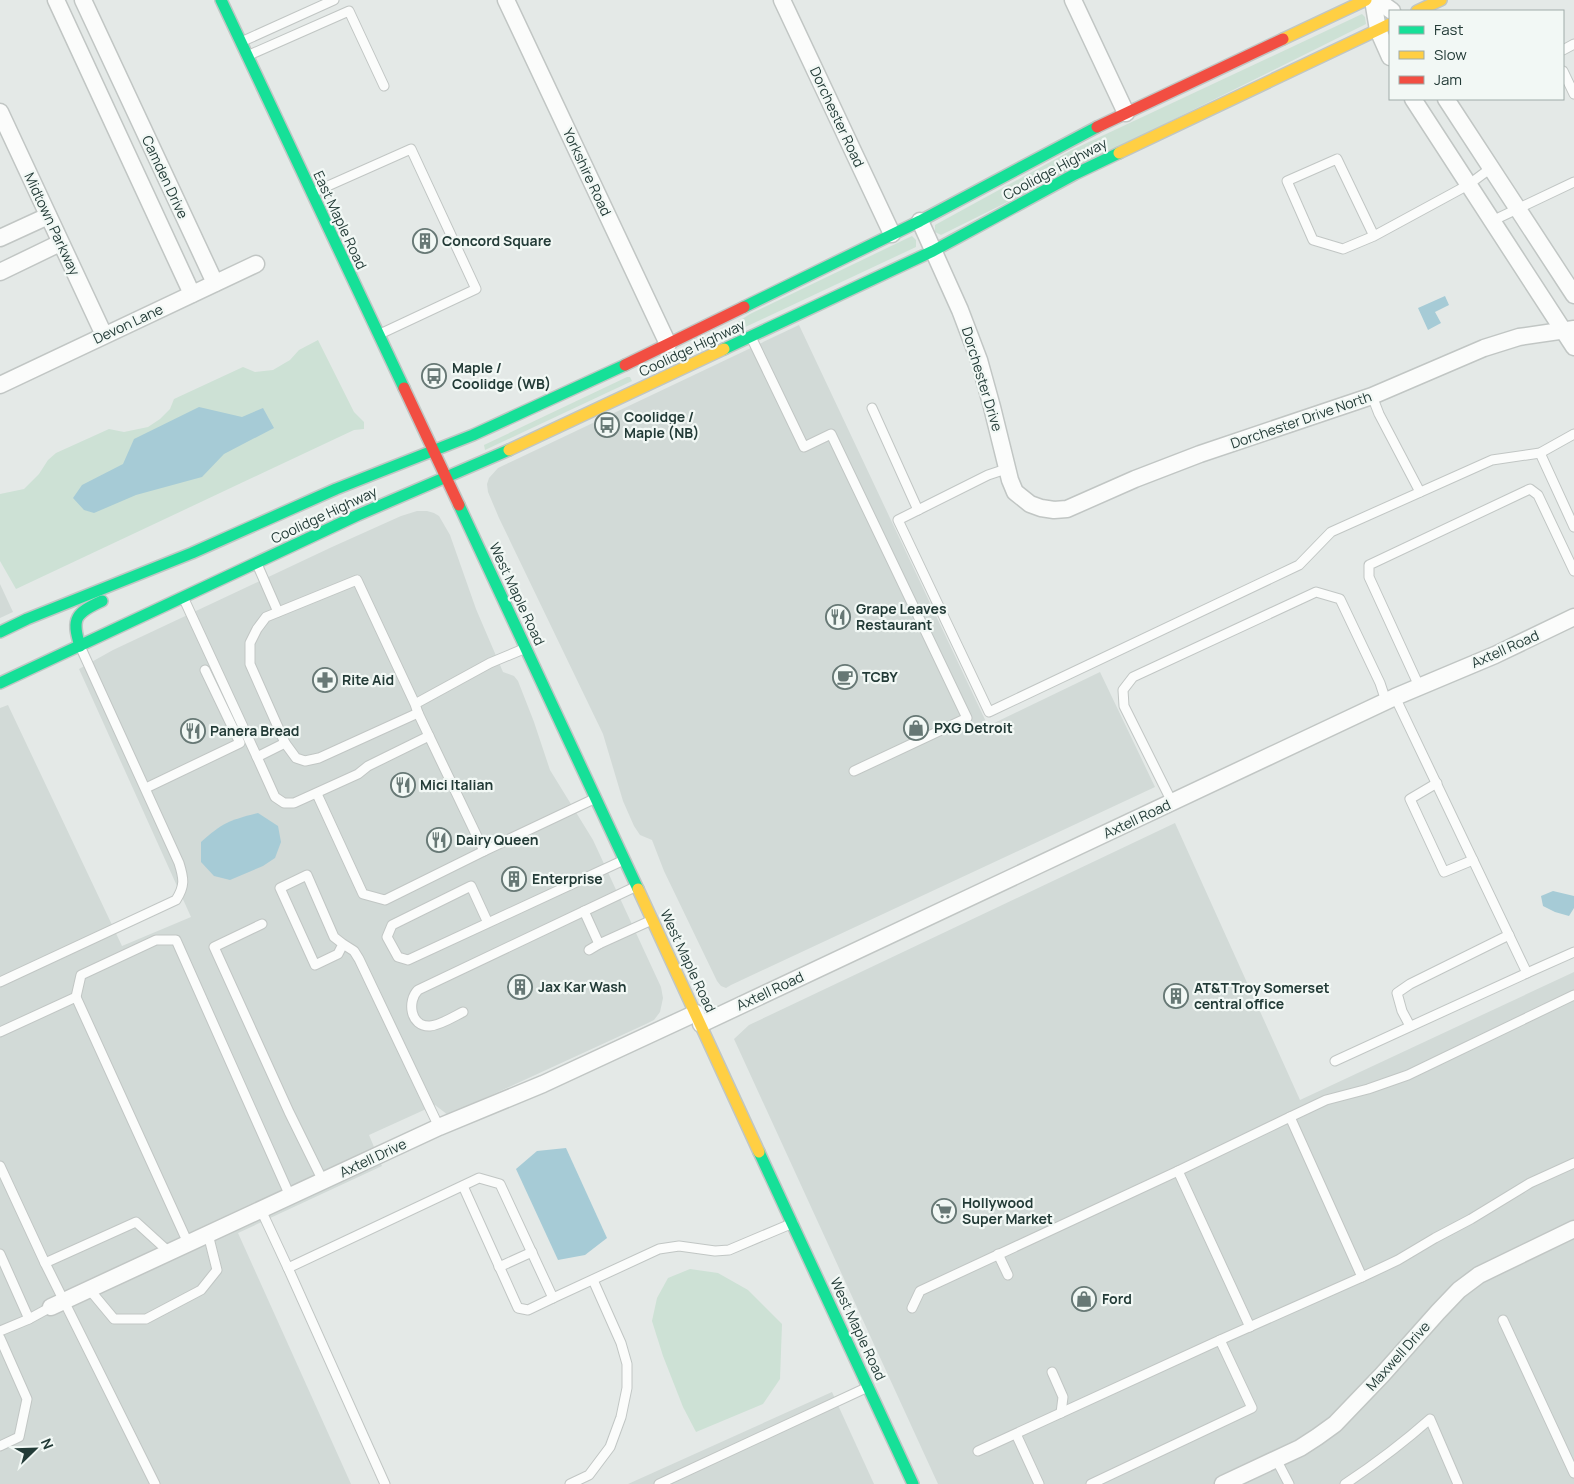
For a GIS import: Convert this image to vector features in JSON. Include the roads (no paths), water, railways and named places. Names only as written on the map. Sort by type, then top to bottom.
[{"type":"main road","name":"East Maple Road","points":[[221,0],[433,452]]},
{"type":"main road","name":"Coolidge Highway","points":[[0,632],[27,619],[192,553],[336,489],[473,435],[637,360],[920,221],[1085,133],[1347,4],[1366,0]]},
{"type":"main road","points":[[1420,10],[1441,0]]},
{"type":"main road","name":"Coolidge Highway","points":[[0,683],[367,511],[446,478],[933,251],[1109,158],[1384,27]]},
{"type":"main road","points":[[637,360],[648,385]]},
{"type":"main road","name":"West Maple Road","points":[[433,452],[699,1018],[913,1484]]},
{"type":"main road","points":[[80,646],[74,625],[76,616],[82,610],[178,567],[192,553]]},
{"type":"street","name":"Camden Drive","points":[[56,0],[192,294]]},
{"type":"street","name":"Camden Drive","points":[[83,0],[215,283]]},
{"type":"street","name":"Yorkshire Road","points":[[506,0],[668,344]]},
{"type":"street","name":"Dorchester Road","points":[[782,0],[892,234]]},
{"type":"street","points":[[1073,0],[1126,113]]},
{"type":"street","points":[[1375,0],[1390,10]]},
{"type":"street","points":[[1375,0],[1384,27],[1389,52]]},
{"type":"street","points":[[94,82],[116,72]]},
{"type":"street","points":[[1414,100],[1492,221],[1569,330],[1574,347]]},
{"type":"street","points":[[1447,100],[1574,295]]},
{"type":"street","name":"Midtown Parkway","points":[[0,112],[104,335]]},
{"type":"street","points":[[0,238],[48,216]]},
{"type":"street","points":[[920,221],[933,251]]},
{"type":"street","points":[[0,272],[60,243]]},
{"type":"street","name":"Dorchester Drive","points":[[933,251],[960,310],[982,371],[1006,469],[1016,492],[1030,504]]},
{"type":"street","name":"Devon Lane","points":[[0,385],[256,264]]},
{"type":"street","name":"Dorchester Drive North","points":[[1030,504],[1047,509],[1067,508],[1200,454],[1372,396],[1497,344],[1519,337],[1569,330]]},
{"type":"street","name":"Axtell Road","points":[[699,1018],[1172,802],[1419,686],[1495,655],[1574,617]]},
{"type":"street","name":"Axtell Drive","points":[[58,1304],[439,1127],[699,1018]]},
{"type":"street","name":"Maxwell Drive","points":[[1223,1484],[1300,1448],[1335,1424],[1459,1290],[1479,1275],[1574,1229]]},
{"type":"lane","points":[[240,42],[334,0]]},
{"type":"lane","points":[[247,56],[349,11],[384,86]]},
{"type":"lane","points":[[1564,73],[1574,94]]},
{"type":"lane","points":[[311,194],[411,149],[476,289],[377,335]]},
{"type":"lane","points":[[1374,236],[1337,159],[1287,181],[1313,240],[1343,249],[1374,236],[1468,185],[1491,168]]},
{"type":"lane","points":[[1492,221],[1574,182]]},
{"type":"lane","points":[[751,337],[804,447],[831,434],[967,718],[854,771]]},
{"type":"lane","points":[[1372,396],[1379,414],[1420,492]]},
{"type":"lane","points":[[872,408],[918,510]]},
{"type":"lane","points":[[1006,469],[988,475],[898,520],[989,712],[1298,565],[1331,532],[1492,460],[1540,453],[1574,434]]},
{"type":"lane","points":[[1540,453],[1574,527]]},
{"type":"lane","points":[[1419,686],[1369,577],[1369,565],[1530,489],[1538,495],[1574,571]]},
{"type":"lane","points":[[256,563],[278,612]]},
{"type":"lane","points":[[484,851],[429,736],[417,708],[357,580],[266,617],[257,628],[250,643],[250,664],[285,743],[296,758],[305,761],[319,758],[417,708],[490,663],[526,648]]},
{"type":"lane","points":[[1172,802],[1124,706],[1123,690],[1133,676],[1316,592],[1340,599],[1380,683],[1391,699],[1437,783],[1527,973]]},
{"type":"lane","points":[[183,597],[275,797],[284,803],[294,803],[317,794],[429,736]]},
{"type":"lane","points":[[0,982],[176,900],[182,889],[183,876],[180,863],[80,646]]},
{"type":"lane","points":[[146,788],[240,743],[206,670]]},
{"type":"lane","points":[[257,757],[285,743]]},
{"type":"lane","points":[[1437,783],[1410,798],[1444,872],[1473,860]]},
{"type":"lane","points":[[317,794],[363,894],[385,900],[596,798]]},
{"type":"lane","points":[[488,923],[471,886],[392,925],[387,937],[398,957],[408,960],[625,860]]},
{"type":"lane","points":[[343,944],[338,954],[315,965],[280,888],[307,875],[334,937],[354,951],[359,959],[439,1127]]},
{"type":"lane","points":[[463,1012],[436,1025],[427,1026],[419,1023],[412,1015],[410,1005],[413,995],[418,990],[637,886]]},
{"type":"lane","points":[[584,911],[600,944]]},
{"type":"lane","points":[[589,950],[653,920]]},
{"type":"lane","points":[[262,924],[214,946],[289,1112],[323,1181]]},
{"type":"lane","points":[[1410,1026],[1402,1011],[1397,993],[1410,984],[1509,935]]},
{"type":"lane","points":[[188,1243],[76,997],[82,974],[156,940],[176,940],[290,1196]]},
{"type":"lane","points":[[1335,1061],[1574,952]]},
{"type":"lane","points":[[912,1308],[920,1290],[1178,1171],[1326,1100],[1368,1089],[1408,1075],[1574,995]]},
{"type":"lane","points":[[0,1032],[76,997]]},
{"type":"lane","points":[[1290,1117],[1362,1276]]},
{"type":"lane","points":[[978,1451],[1398,1260],[1530,1184],[1574,1163]]},
{"type":"lane","points":[[0,1166],[46,1264],[58,1304],[155,1484]]},
{"type":"lane","points":[[1178,1171],[1250,1327]]},
{"type":"lane","points":[[288,1268],[479,1178],[500,1184],[554,1298]]},
{"type":"lane","points":[[462,1186],[518,1308],[528,1310],[659,1249],[680,1246],[715,1251],[729,1250],[793,1223]]},
{"type":"lane","points":[[262,1210],[385,1484]]},
{"type":"lane","points":[[46,1264],[136,1222],[169,1252]]},
{"type":"lane","points":[[89,1290],[114,1319],[146,1318],[201,1290],[217,1270],[208,1234]]},
{"type":"lane","points":[[499,1267],[532,1252]]},
{"type":"lane","points":[[0,1254],[29,1319]]},
{"type":"lane","points":[[998,1254],[1008,1275]]},
{"type":"lane","points":[[570,1484],[588,1476],[610,1447],[621,1417],[627,1388],[627,1364],[621,1343],[592,1280]]},
{"type":"lane","points":[[0,1331],[58,1304]]},
{"type":"lane","points":[[1503,1320],[1574,1473]]},
{"type":"lane","points":[[0,1338],[27,1399],[19,1437],[0,1446]]},
{"type":"lane","points":[[1091,1484],[1252,1408],[1220,1340]]},
{"type":"lane","points":[[1052,1372],[1063,1397],[1061,1413]]},
{"type":"lane","points":[[659,1484],[868,1387]]},
{"type":"lane","points":[[1345,1484],[1381,1460],[1430,1419],[1458,1484]]},
{"type":"lane","points":[[1016,1434],[1039,1484]]},
{"type":"lane","points":[[1276,1459],[1290,1484]]},
{"type":"water","points":[[1445,296],[1449,305],[1435,312],[1441,323],[1428,330],[1418,308]]},
{"type":"water","points":[[199,407],[242,417],[263,408],[274,428],[224,454],[202,477],[136,495],[94,513],[84,510],[73,498],[82,485],[123,464],[134,439]]},
{"type":"water","points":[[258,813],[278,826],[281,842],[275,858],[263,866],[230,880],[214,876],[201,862],[201,842],[227,823]]},
{"type":"water","points":[[1553,891],[1574,896],[1574,908],[1569,916],[1543,906],[1541,896]]},
{"type":"water","points":[[566,1148],[607,1238],[585,1255],[558,1260],[516,1169],[537,1151]]},
{"type":"place","name":"Concord Square","points":[[425,241]]},
{"type":"place","name":"Maple / Coolidge (WB)","points":[[434,376]]},
{"type":"place","name":"Coolidge / Maple (NB)","points":[[607,425]]},
{"type":"place","name":"Grape Leaves Restaurant","points":[[838,617]]},
{"type":"place","name":"TCBY","points":[[845,677]]},
{"type":"place","name":"Rite Aid","points":[[325,680]]},
{"type":"place","name":"PXG Detroit","points":[[916,728]]},
{"type":"place","name":"Panera Bread","points":[[193,731]]},
{"type":"place","name":"Mici Italian","points":[[403,785]]},
{"type":"place","name":"Dairy Queen","points":[[439,840]]},
{"type":"place","name":"Enterprise","points":[[514,879]]},
{"type":"place","name":"Jax Kar Wash","points":[[520,987]]},
{"type":"place","name":"AT&T Troy Somerset central office","points":[[1176,996]]},
{"type":"place","name":"Hollywood Super Market","points":[[944,1211]]},
{"type":"place","name":"Ford","points":[[1084,1299]]}]
